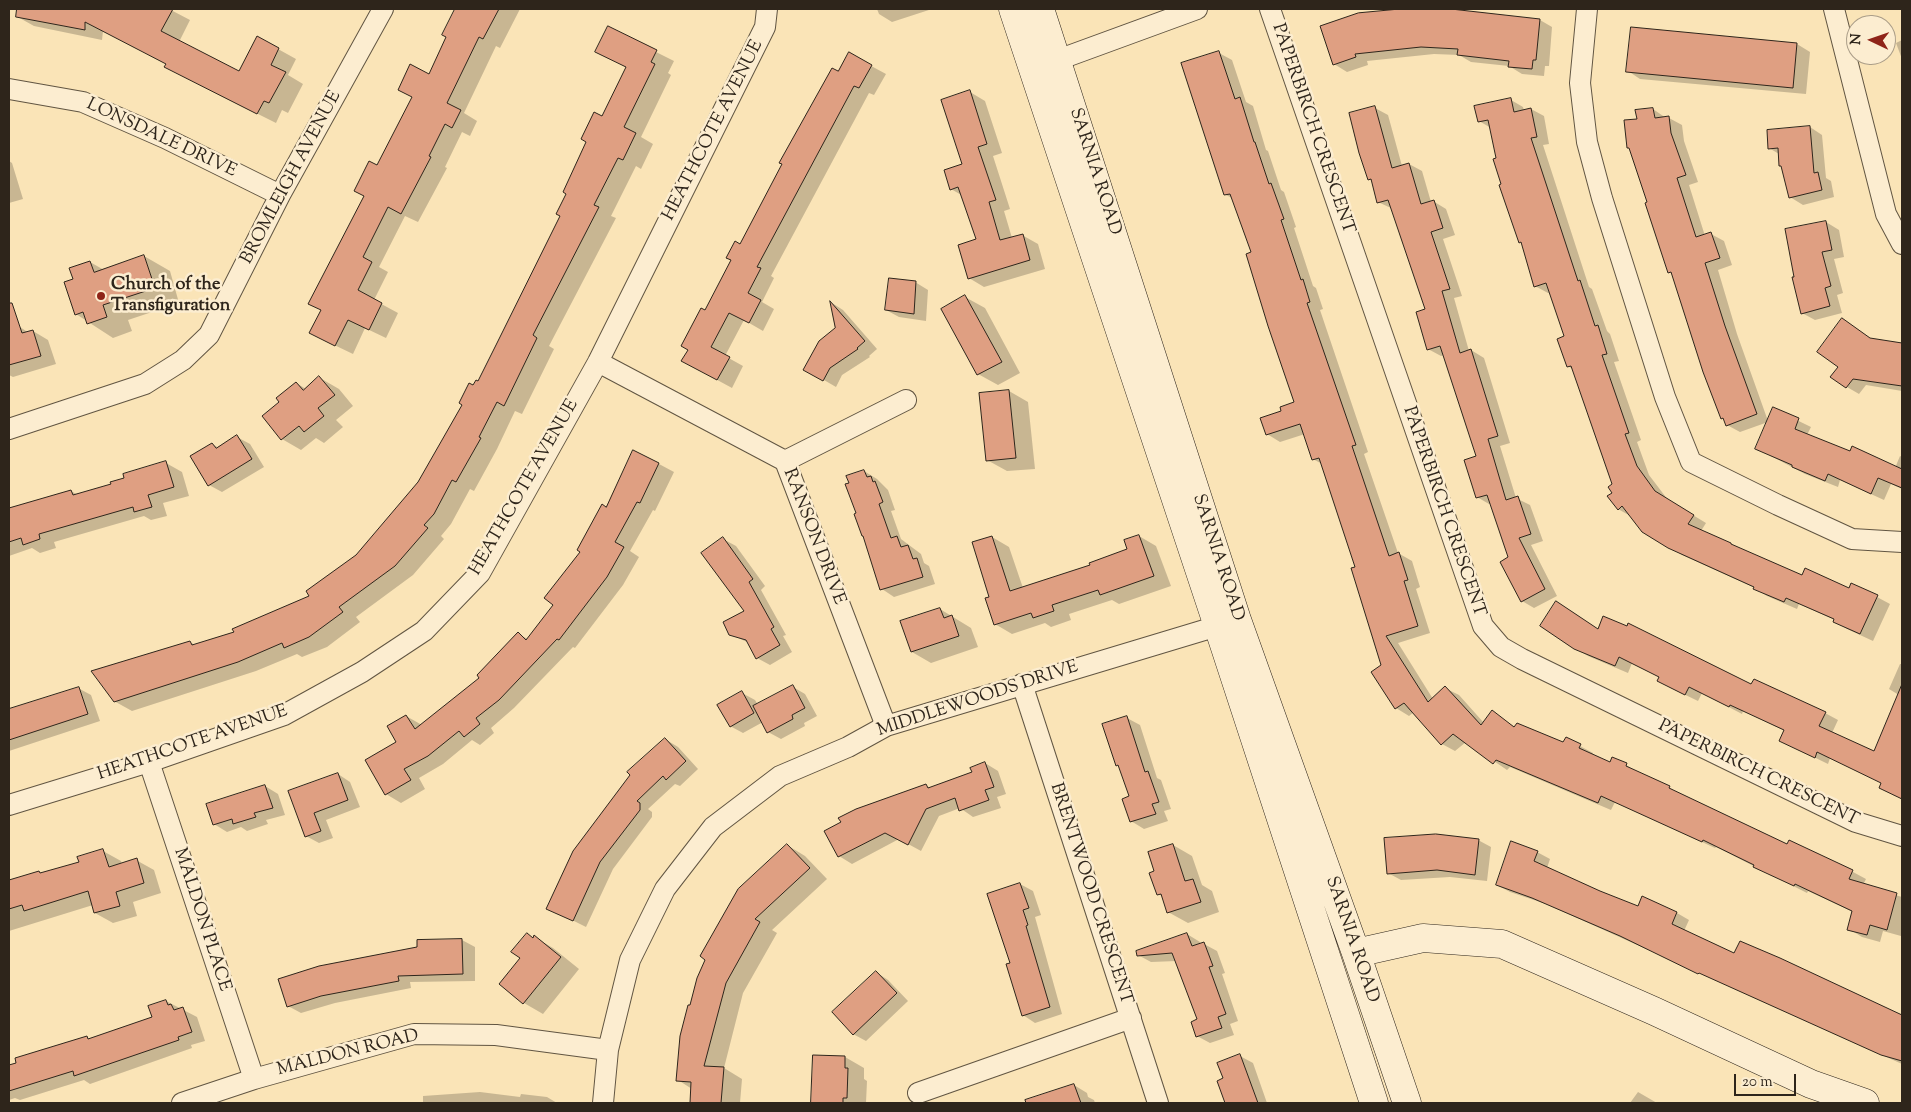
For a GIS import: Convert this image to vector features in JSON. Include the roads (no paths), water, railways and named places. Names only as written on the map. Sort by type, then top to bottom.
[{"type":"main road","name":"SARNIA ROAD","points":[[1013,9],[1045,64],[1228,623],[1374,1103]]},
{"type":"main road","name":"SARNIA ROAD","points":[[1040,9],[1045,64]]},
{"type":"main road","name":"SARNIA ROAD","points":[[1228,623],[1356,953],[1407,1103]]},
{"type":"main road","points":[[1356,953],[1423,938],[1502,944],[1654,1011],[1811,1084],[1865,1103]]},
{"type":"street","name":"BROMLEIGH AVENUE","points":[[9,429],[145,384],[184,360],[209,335],[280,195],[383,9]]},
{"type":"street","name":"HEATHCOTE AVENUE","points":[[9,805],[149,762],[284,715],[362,672],[424,631],[480,573],[598,362],[766,27],[767,9]]},
{"type":"street","points":[[1045,64],[1197,9]]},
{"type":"street","name":"PAPERBIRCH CRESCENT","points":[[1270,9],[1483,626],[1501,647],[1522,660],[1856,822],[1902,836]]},
{"type":"street","points":[[1587,9],[1580,83],[1587,142],[1602,198],[1664,397],[1691,462],[1852,539],[1902,542]]},
{"type":"street","points":[[1834,9],[1886,214],[1902,244]]},
{"type":"street","name":"LONSDALE DRIVE","points":[[9,89],[83,102],[165,138],[280,195]]},
{"type":"street","name":"RANSON DRIVE","points":[[598,362],[785,462],[886,726]]},
{"type":"street","points":[[785,462],[906,400]]},
{"type":"street","name":"MIDDLEWOODS DRIVE","points":[[603,1103],[608,1050],[630,960],[665,889],[713,827],[780,776],[848,747],[886,726],[1228,623]]},
{"type":"street","name":"BRENTWOOD CRESCENT","points":[[1022,684],[1158,1103]]},
{"type":"street","name":"MALDON PLACE","points":[[149,762],[254,1078]]},
{"type":"street","points":[[918,1094],[1131,1018]]},
{"type":"street","name":"MALDON ROAD","points":[[182,1103],[254,1078],[414,1034],[496,1035],[608,1050]]},
{"type":"place","name":"Church of the Transfiguration","points":[[101,296]]}]
